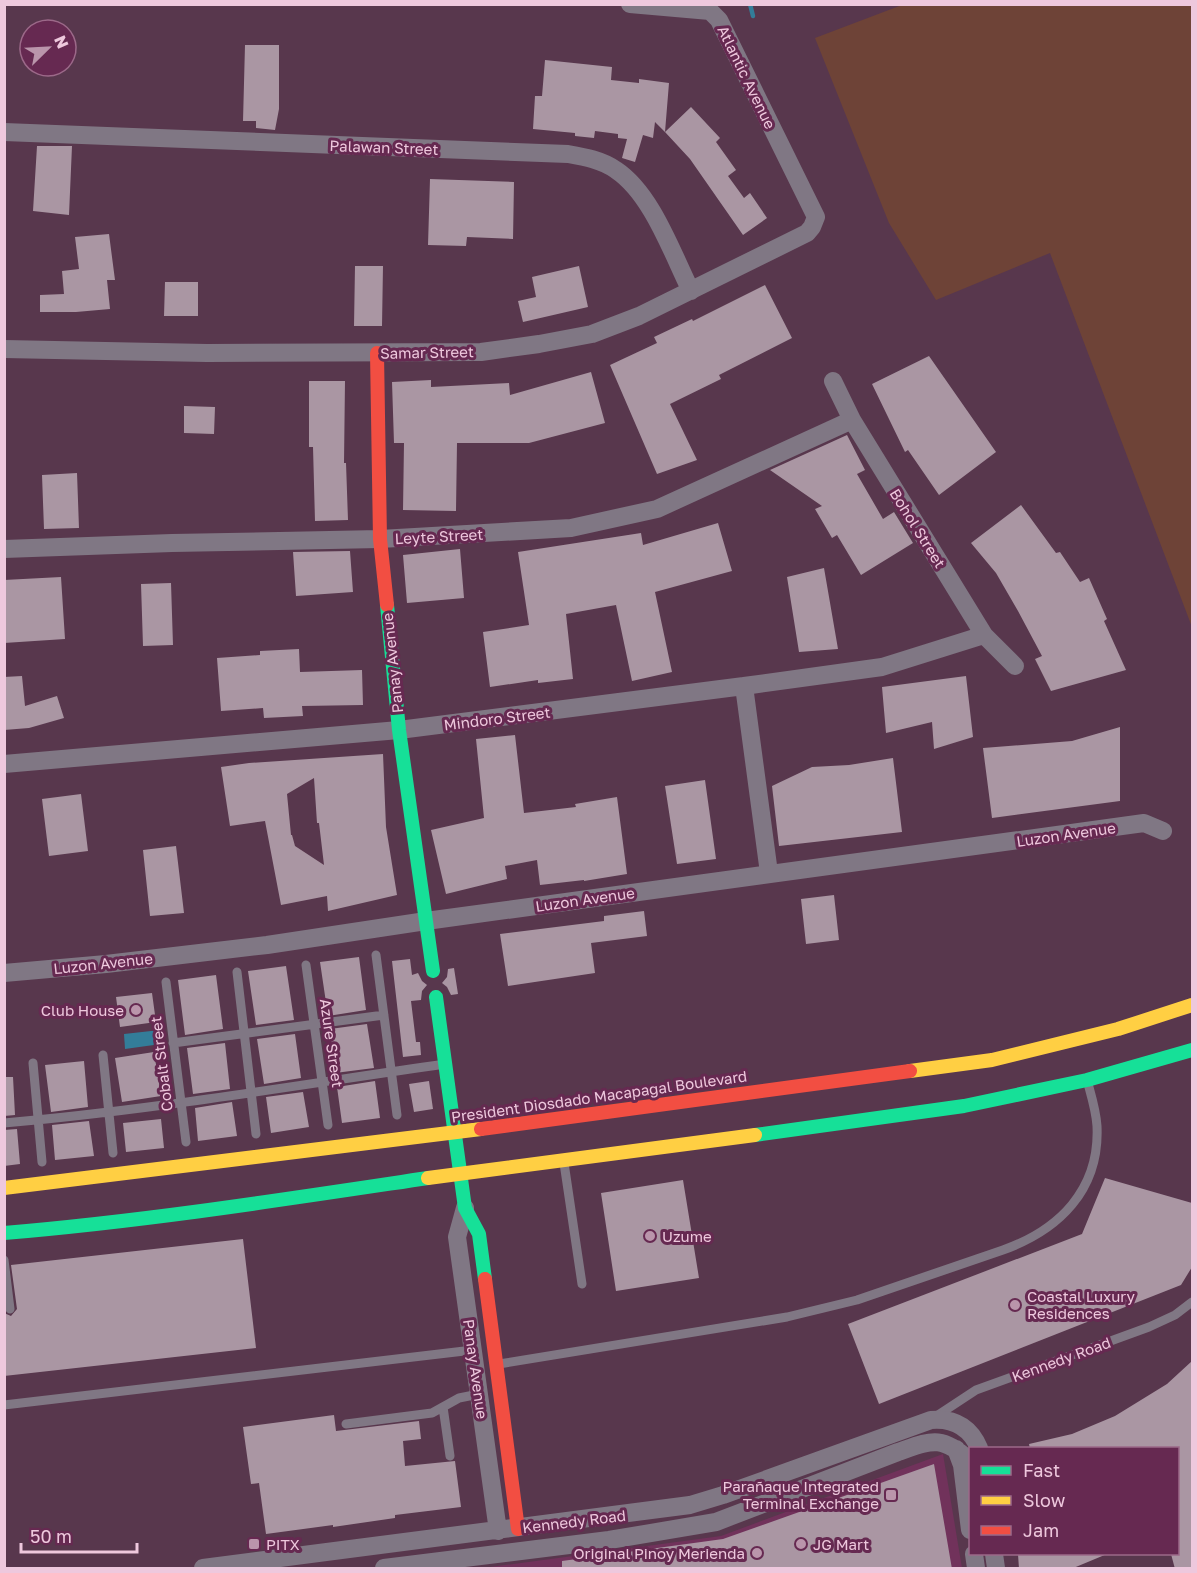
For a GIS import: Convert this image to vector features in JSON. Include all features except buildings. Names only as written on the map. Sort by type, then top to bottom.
[{"type":"main road","name":"Panay Avenue","points":[[377,352],[380,539],[399,730],[433,971]]},
{"type":"main road","name":"Panay Avenue","points":[[436,997],[465,1208],[479,1234],[518,1528]]},
{"type":"main road","name":"President Diosdado Macapagal Boulevard","points":[[4,1188],[455,1133],[992,1060],[1078,1040],[1192,1005]]},
{"type":"main road","points":[[4,1233],[86,1226],[227,1208],[460,1173],[964,1106],[1087,1080],[1192,1050]]},
{"type":"street","name":"Atlantic Avenue","points":[[630,4],[710,11],[719,20],[816,217]]},
{"type":"street","name":"Palawan Street","points":[[4,132],[568,154],[597,160],[617,170],[638,190],[652,211],[691,291]]},
{"type":"street","name":"Samar Street","points":[[4,349],[207,353],[481,352],[539,344],[592,334],[639,316],[807,232],[816,217]]},
{"type":"street","name":"Bohol Street","points":[[833,381],[852,420],[984,635],[1015,666]]},
{"type":"street","name":"Leyte Street","points":[[4,549],[380,539],[571,528],[657,509],[852,420]]},
{"type":"street","name":"Mindoro Street","points":[[4,764],[399,730],[744,686],[882,667],[984,635]]},
{"type":"street","points":[[744,686],[769,873]]},
{"type":"street","name":"Luzon Avenue","points":[[4,973],[106,964],[267,945],[769,873],[1144,823],[1163,831]]},
{"type":"street","name":"Panay Avenue","points":[[465,1208],[457,1237],[498,1531]]},
{"type":"street","name":"Kennedy Road","points":[[203,1569],[690,1505],[931,1420],[948,1420],[961,1425],[972,1435],[978,1447]]},
{"type":"street","name":"Kennedy Road","points":[[384,1569],[609,1540],[704,1525],[921,1444],[942,1442],[955,1448]]},
{"type":"street","points":[[955,1448],[969,1460]]},
{"type":"street","points":[[955,1448],[962,1465],[969,1522]]},
{"type":"lane","points":[[376,956],[397,1115]]},
{"type":"lane","name":"Azure Street","points":[[306,965],[328,1125]]},
{"type":"lane","points":[[237,972],[256,1134]]},
{"type":"lane","name":"Cobalt Street","points":[[166,982],[186,1142]]},
{"type":"lane","points":[[173,1043],[384,1015]]},
{"type":"lane","points":[[103,1055],[113,1154]]},
{"type":"lane","points":[[33,1063],[42,1162]]},
{"type":"lane","points":[[4,1123],[252,1094],[445,1064]]},
{"type":"lane","points":[[496,1364],[787,1317],[835,1307],[933,1275],[1030,1239],[1052,1226],[1079,1196],[1094,1158],[1097,1133],[1087,1080]]},
{"type":"lane","points":[[564,1160],[582,1284]]},
{"type":"lane","points":[[4,1260],[10,1309]]},
{"type":"lane","name":"Kennedy Road","points":[[931,1420],[976,1390],[1149,1327],[1174,1315],[1192,1302]]},
{"type":"lane","points":[[4,1405],[473,1350]]},
{"type":"lane","points":[[346,1424],[432,1413],[459,1398],[479,1394]]},
{"type":"lane","points":[[443,1407],[450,1456]]},
{"type":"shaded area","points":[[902,5],[1192,5],[1192,627],[1050,253],[936,300],[889,223],[815,38]]},
{"type":"shaded area","name":"Parañaque Integrated Terminal Exchange","points":[[943,1454],[962,1568],[483,1568],[721,1536]]},
{"type":"water","points":[[160,1030],[161,1044],[125,1049],[124,1034]]},
{"type":"waterway","points":[[750,4],[753,16]]},
{"type":"traffic: fast","points":[[387,605],[399,730],[433,971]]},
{"type":"traffic: fast","points":[[436,997],[465,1208],[479,1234],[485,1279]]},
{"type":"traffic: fast","points":[[755,1135],[964,1106],[1087,1080],[1192,1050]]},
{"type":"traffic: fast","points":[[4,1233],[163,1216],[428,1178]]},
{"type":"traffic: slow","points":[[910,1071],[992,1060],[1118,1029],[1192,1005]]},
{"type":"traffic: slow","points":[[4,1188],[481,1129]]},
{"type":"traffic: slow","points":[[428,1178],[755,1135]]},
{"type":"traffic: jam","points":[[377,353],[380,539],[387,605]]},
{"type":"traffic: jam","points":[[481,1129],[910,1071]]},
{"type":"traffic: jam","points":[[485,1279],[518,1529]]},
{"type":"place","name":"Club House","points":[[136,1010]]},
{"type":"place","name":"Uzume","points":[[650,1236]]},
{"type":"place","name":"Coastal Luxury Residences","points":[[1015,1305]]},
{"type":"place","name":"Parañaque Integrated Terminal Exchange","points":[[891,1495]]},
{"type":"place","name":"PITX","points":[[254,1544]]},
{"type":"place","name":"JG Mart","points":[[801,1544]]},
{"type":"place","name":"Original Pinoy Merienda","points":[[757,1553]]}]
